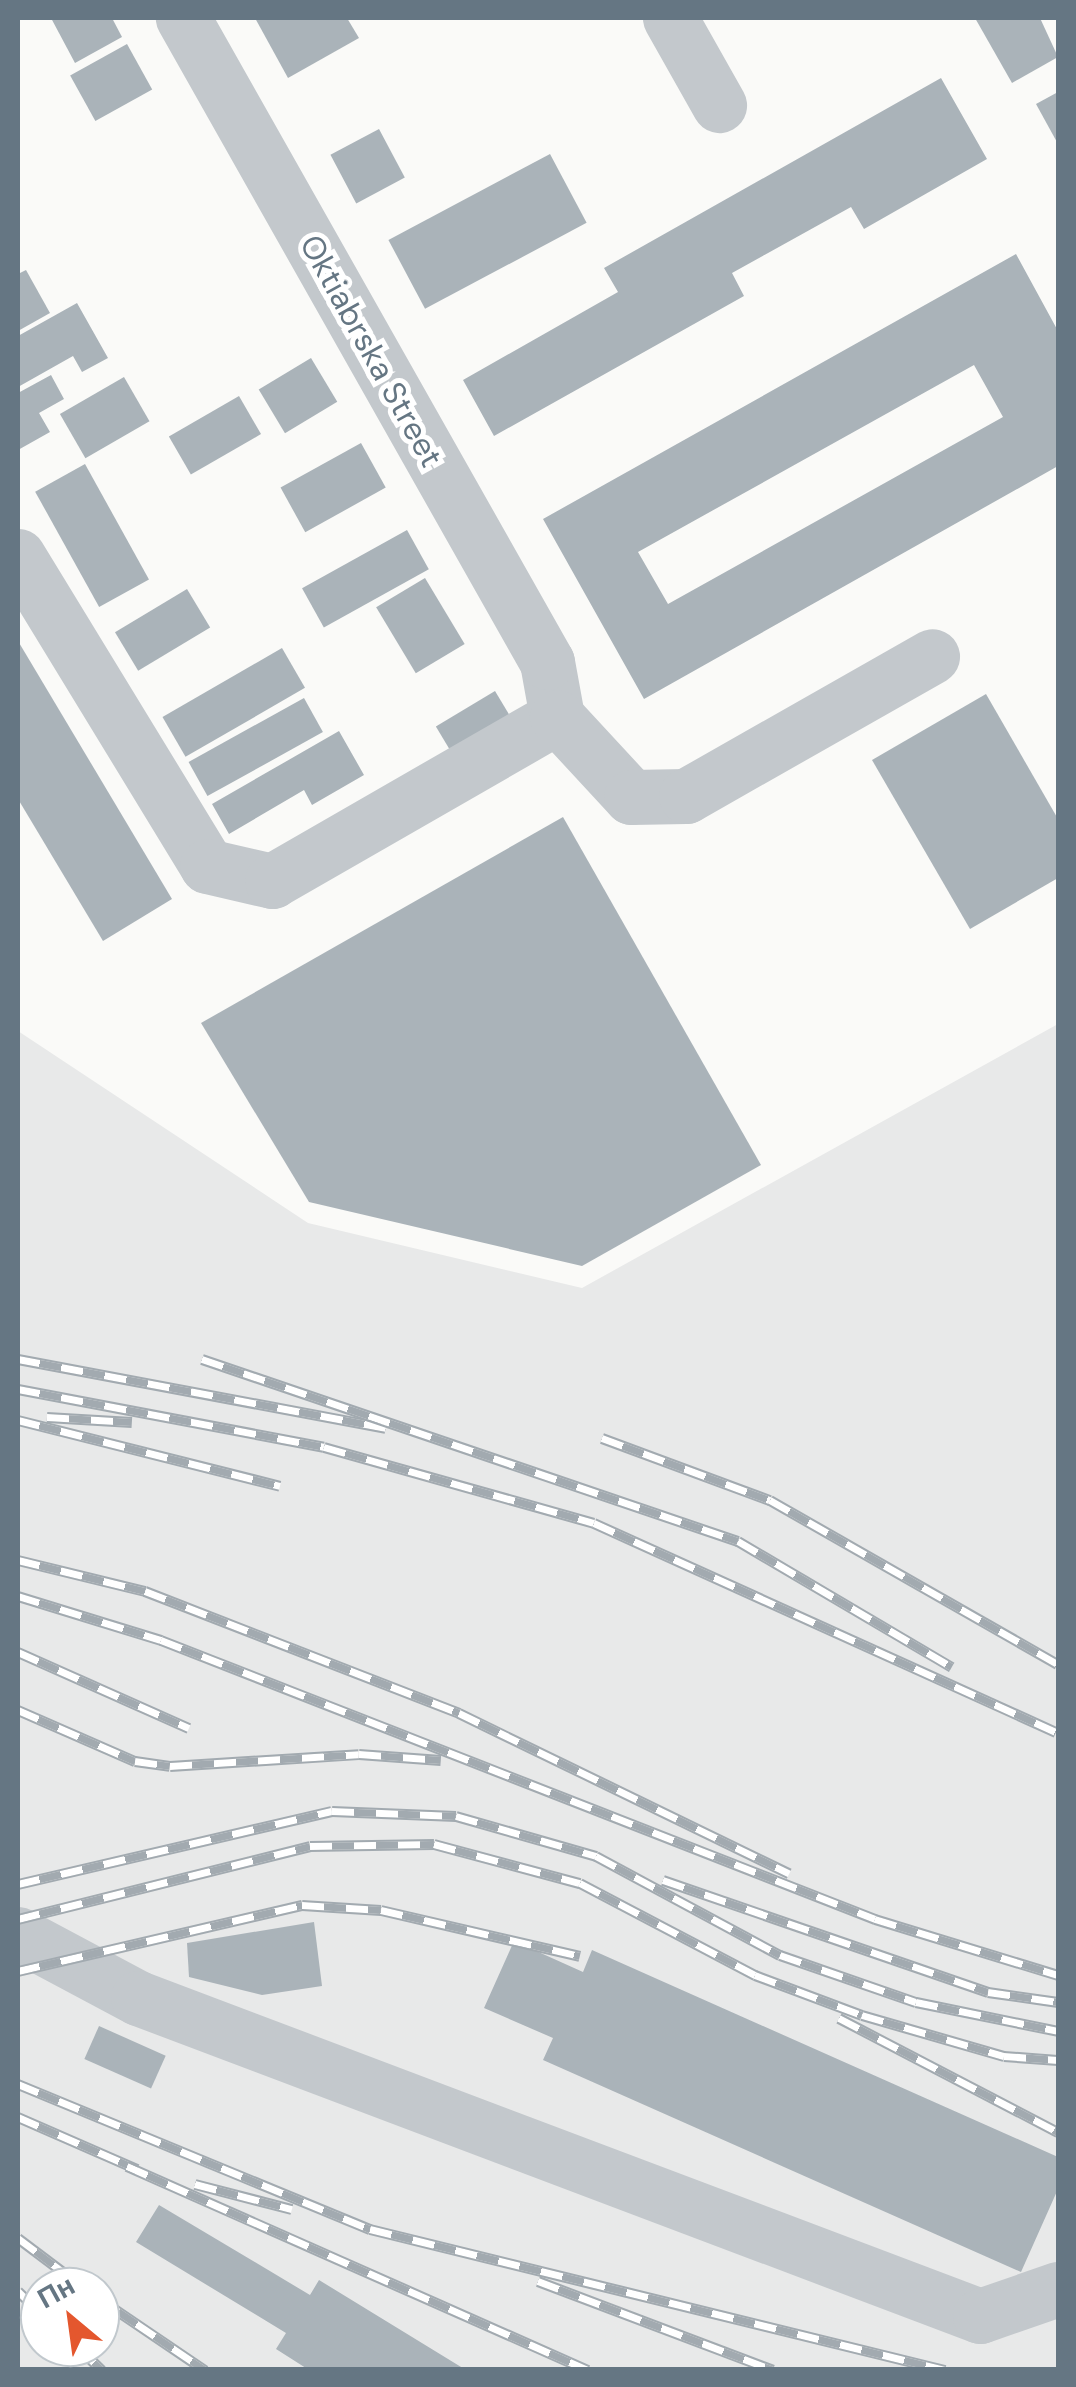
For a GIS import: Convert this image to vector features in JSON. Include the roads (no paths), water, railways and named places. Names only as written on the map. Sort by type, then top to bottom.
[{"type":"street","name":"Oktiabrska Street","points":[[182,18],[547,662],[555,702]]},
{"type":"street","points":[[670,18],[719,105]]},
{"type":"street","points":[[18,556],[208,866],[272,881],[555,702],[631,797],[686,796],[932,656]]},
{"type":"street","points":[[18,1934],[138,1998],[980,2316],[1058,2289]]},
{"type":"railway","points":[[18,1359],[386,1428]]},
{"type":"railway","points":[[202,1359],[738,1541],[952,1667]]},
{"type":"railway","points":[[18,1389],[324,1447],[594,1523],[1056,1732]]},
{"type":"railway","points":[[47,1417],[132,1422]]},
{"type":"railway","points":[[18,1420],[280,1486]]},
{"type":"railway","points":[[602,1438],[770,1500],[1058,1664]]},
{"type":"railway","points":[[18,1560],[145,1591],[459,1713],[789,1873]]},
{"type":"railway","points":[[18,1596],[161,1640],[875,1919],[1058,1975]]},
{"type":"railway","points":[[18,1652],[189,1728]]},
{"type":"railway","points":[[18,1710],[135,1761],[170,1766],[359,1754],[441,1760]]},
{"type":"railway","points":[[18,1884],[332,1811],[456,1816],[596,1856],[780,1955],[916,2002],[1058,2031]]},
{"type":"railway","points":[[18,1919],[310,1846],[434,1844],[580,1883],[755,1975],[862,2015],[1004,2056],[1058,2060]]},
{"type":"railway","points":[[663,1880],[988,1992],[1058,2002]]},
{"type":"railway","points":[[18,1971],[302,1905],[381,1910],[580,1956]]},
{"type":"railway","points":[[839,2018],[1058,2132]]},
{"type":"railway","points":[[18,2084],[370,2229],[945,2370]]},
{"type":"railway","points":[[18,2117],[137,2169]]},
{"type":"railway","points":[[127,2166],[588,2370]]},
{"type":"railway","points":[[195,2184],[292,2209]]},
{"type":"railway","points":[[18,2238],[56,2267]]},
{"type":"railway","points":[[538,2281],[773,2370]]},
{"type":"railway","points":[[120,2313],[205,2370]]},
{"type":"railway","points":[[99,2367],[102,2370]]}]
